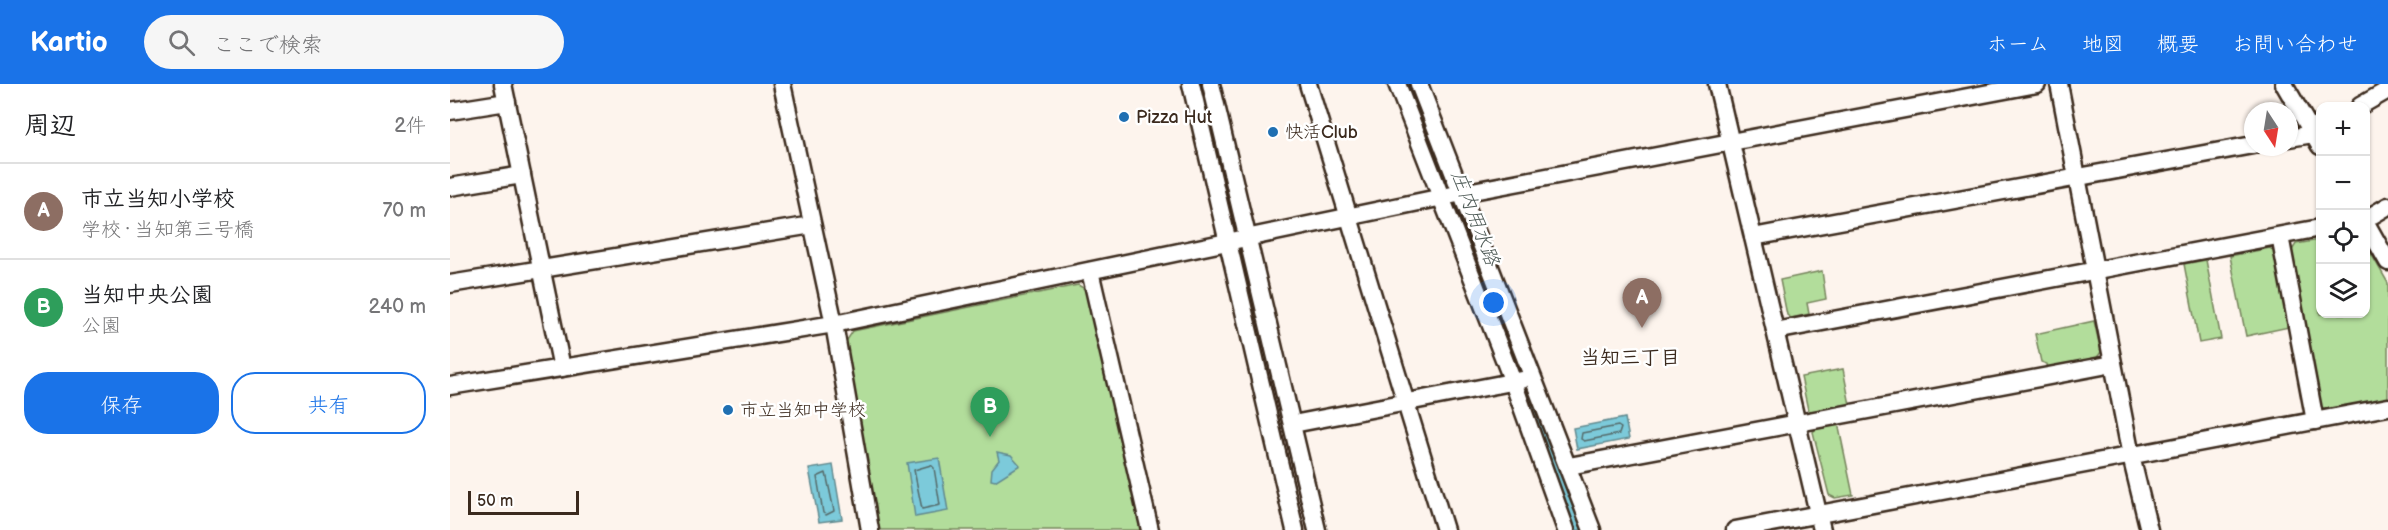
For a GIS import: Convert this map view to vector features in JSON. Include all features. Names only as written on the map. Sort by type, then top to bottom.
[{"type":"street","points":[[503,84],[562,368]]},
{"type":"street","points":[[782,84],[834,324],[870,530]]},
{"type":"street","points":[[1191,84],[1295,530]]},
{"type":"street","points":[[1211,84],[1317,530]]},
{"type":"street","points":[[1308,84],[1408,402],[1445,530]]},
{"type":"street","points":[[1397,84],[1452,195]]},
{"type":"street","points":[[1437,84],[1420,86],[1452,195],[1523,380],[1566,530]]},
{"type":"street","points":[[1717,84],[1820,522]]},
{"type":"street","points":[[450,386],[834,324],[1452,195],[2037,84]]},
{"type":"street","points":[[2059,84],[2131,456],[2149,530]]},
{"type":"street","points":[[2284,84],[2316,134]]},
{"type":"street","points":[[2367,102],[2388,90]]},
{"type":"street","points":[[450,111],[507,102]]},
{"type":"street","points":[[2298,138],[2316,137]]},
{"type":"street","points":[[1753,237],[2244,147]]},
{"type":"street","points":[[450,187],[522,175]]},
{"type":"street","points":[[2370,218],[2388,206]]},
{"type":"street","points":[[450,284],[812,225]]},
{"type":"street","points":[[2370,228],[2388,262]]},
{"type":"street","points":[[1775,331],[2316,229]]},
{"type":"street","points":[[2280,236],[2315,422]]},
{"type":"street","points":[[1090,271],[1150,530]]},
{"type":"street","points":[[1569,466],[2113,364]]},
{"type":"street","points":[[1293,424],[1523,380]]},
{"type":"street","points":[[1523,380],[1569,466],[1592,530]]},
{"type":"street","points":[[1735,530],[1820,522],[2131,456],[2388,407]]},
{"type":"green space","points":[[2316,241],[2316,318],[2370,318],[2370,252],[2388,283],[2388,398],[2324,410],[2320,407],[2291,252],[2296,244]]},
{"type":"green space","points":[[2270,248],[2274,252],[2289,327],[2246,336],[2230,256]]},
{"type":"green space","points":[[2206,260],[2221,339],[2199,343],[2184,264]]},
{"type":"green space","points":[[1822,271],[1826,299],[1807,303],[1809,314],[1791,318],[1787,315],[1780,280]]},
{"type":"green space","points":[[1078,285],[1085,289],[1141,530],[877,530],[845,343],[853,331]]},
{"type":"green space","points":[[2094,321],[2101,352],[2096,359],[2048,369],[2047,364],[2041,362],[2035,334]]},
{"type":"green space","points":[[1843,369],[1850,405],[1812,412],[1808,410],[1801,377]]},
{"type":"green space","points":[[1838,423],[1853,495],[1835,498],[1829,495],[1813,432],[1817,427]]},
{"type":"water","points":[[1406,84],[1413,84],[1582,530],[1575,530]]},
{"type":"water","points":[[1625,418],[1629,439],[1577,449],[1573,428]]},
{"type":"water","points":[[997,452],[1011,455],[1020,465],[995,481],[991,480],[992,469],[999,460]]},
{"type":"water","points":[[939,458],[948,511],[915,517],[907,463]]},
{"type":"water","points":[[833,465],[842,519],[819,522],[809,469]]},
{"type":"place","name":"Pizza Hut","points":[[1124,117]]},
{"type":"place","name":"快活Club","points":[[1273,132]]},
{"type":"place","name":"市立当知小学校","points":[[1642,328]]},
{"type":"place","name":"市立当知中学校","points":[[728,410]]},
{"type":"place","name":"当知中央公園","points":[[990,437]]},
{"type":"district","name":"当知三丁目","points":[[1630,357]]},
{"type":"water label","name":"庄内用水路","points":[[1476,218]]}]
